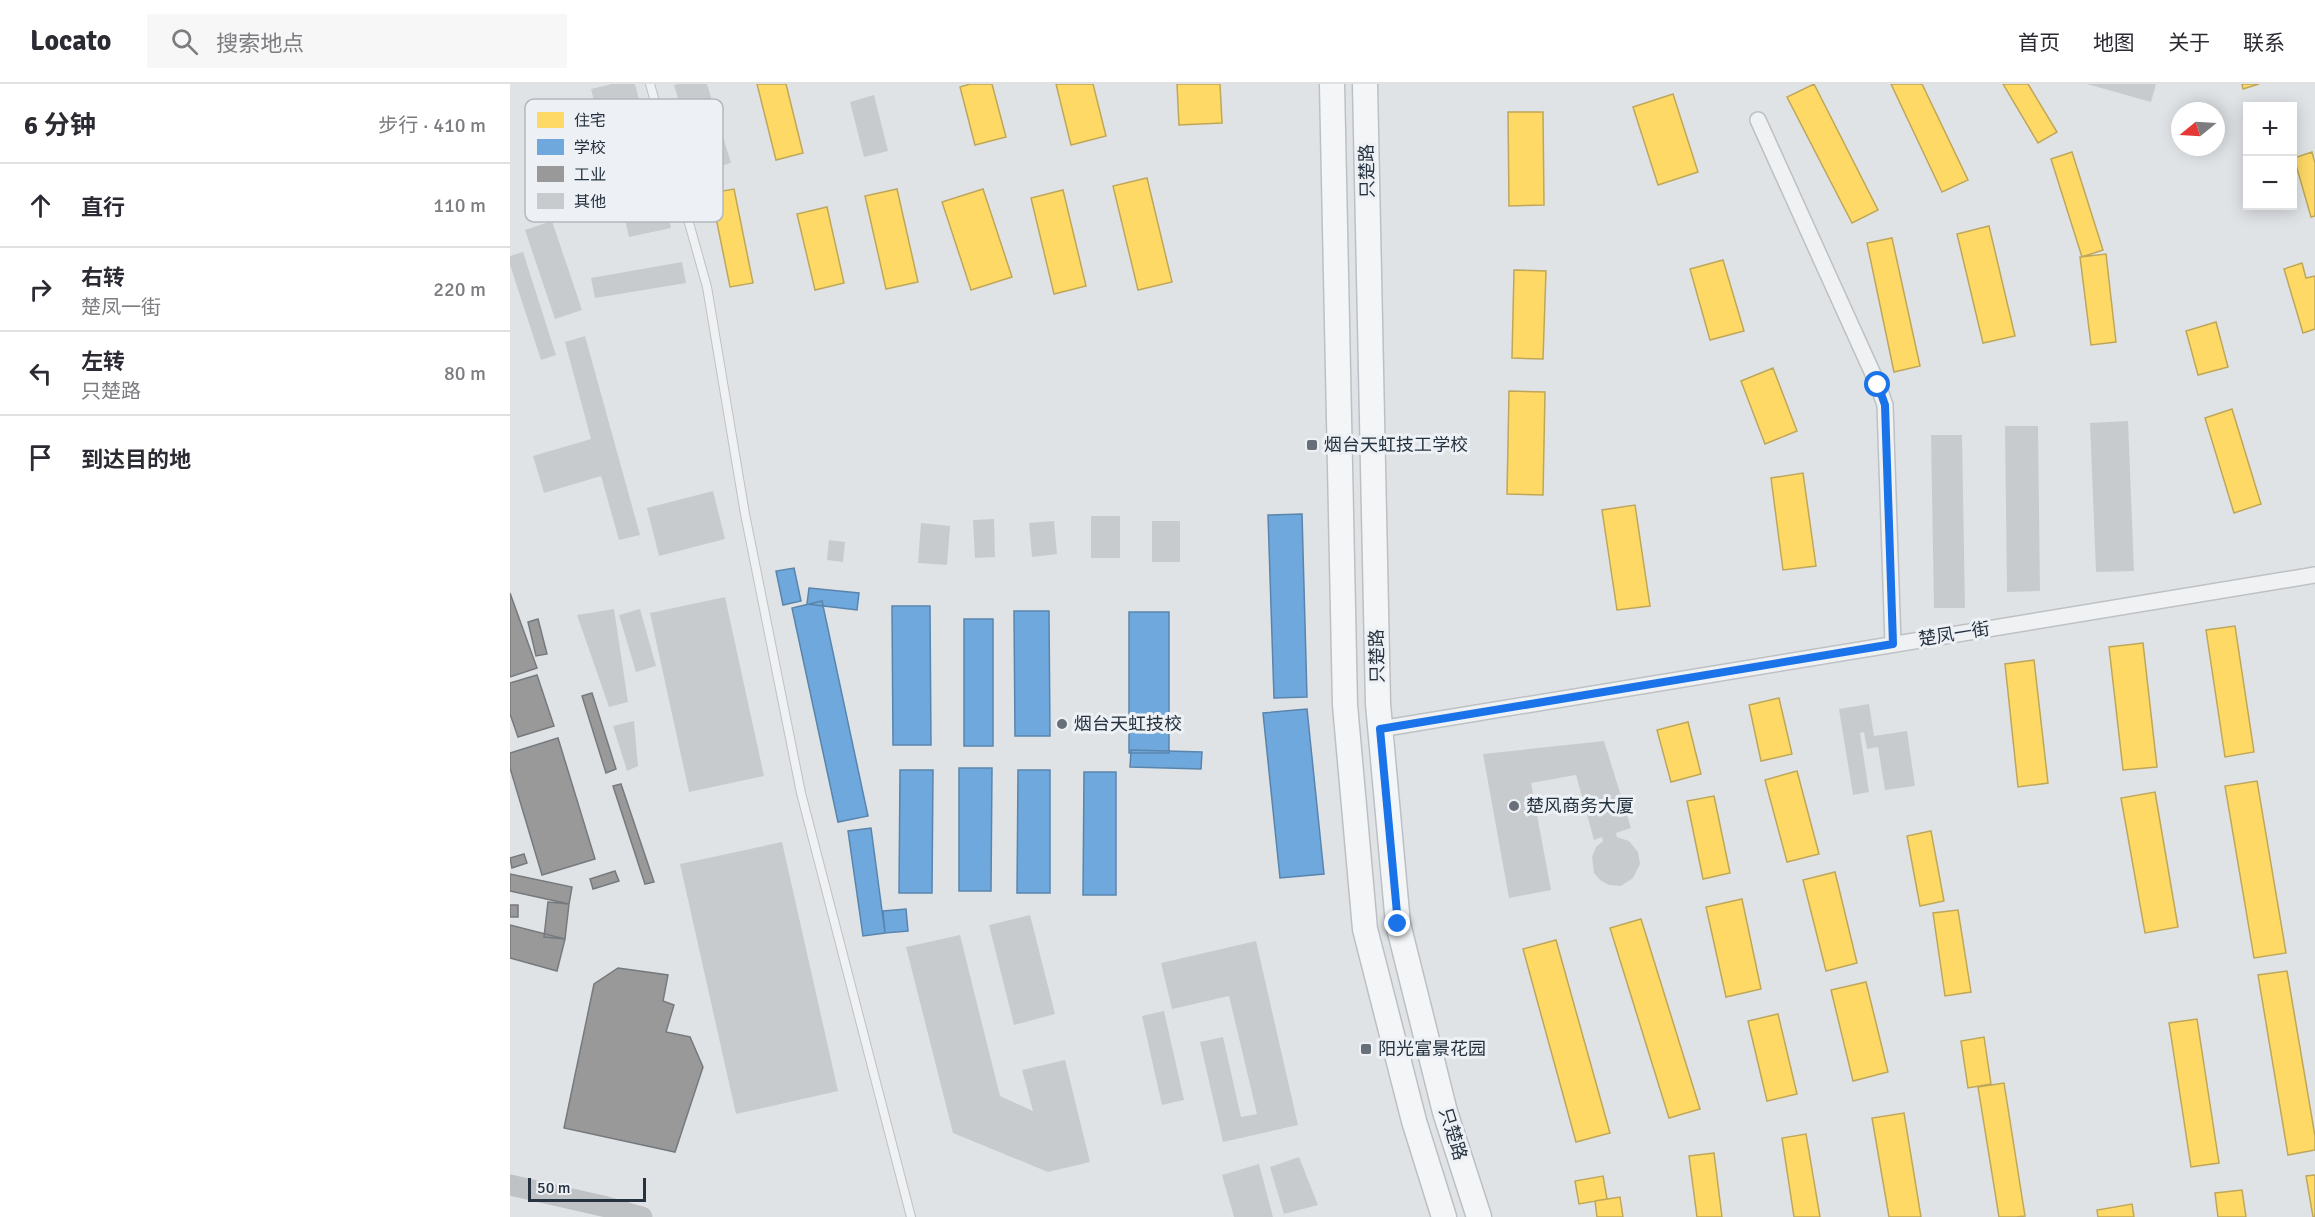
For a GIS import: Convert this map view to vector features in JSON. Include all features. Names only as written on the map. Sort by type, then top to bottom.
[{"type":"main road","name":"只楚路","points":[[1332,84],[1345,705],[1365,929],[1414,1121],[1444,1217]]},
{"type":"main road","name":"只楚路","points":[[1365,84],[1380,729],[1398,924],[1445,1113],[1479,1217]]},
{"type":"street","points":[[1758,120],[1885,405],[1893,644]]},
{"type":"street","name":"楚凤一街","points":[[1380,729],[2315,574]]},
{"type":"street","points":[[510,1185],[642,1217]]},
{"type":"lane","points":[[650,84],[654,99]]},
{"type":"lane","points":[[689,222],[707,287],[745,514],[801,793],[911,1217]]},
{"type":"building: 住宅","points":[[757,84],[786,84],[803,153],[776,160]]},
{"type":"building: 住宅","points":[[970,84],[992,84],[1006,137],[975,145],[960,87]]},
{"type":"building: 住宅","points":[[1056,84],[1093,84],[1106,136],[1071,145]]},
{"type":"building: 住宅","points":[[1177,84],[1220,84],[1222,123],[1179,125]]},
{"type":"building: 住宅","points":[[1814,84],[1878,210],[1852,223],[1787,97]]},
{"type":"building: 住宅","points":[[1891,84],[1922,84],[1968,180],[1942,192]]},
{"type":"building: 住宅","points":[[2003,84],[2028,84],[2057,132],[2038,143]]},
{"type":"building: 住宅","points":[[2242,84],[2259,84],[2243,89]]},
{"type":"building: 住宅","points":[[1673,94],[1698,172],[1658,185],[1633,107]]},
{"type":"building: 住宅","points":[[1508,112],[1543,112],[1544,205],[1509,206]]},
{"type":"building: 住宅","points":[[2072,152],[2103,250],[2082,257],[2051,159]]},
{"type":"building: 住宅","points":[[2312,152],[2315,163],[2315,216],[2311,217],[2297,168],[2297,157]]},
{"type":"building: 住宅","points":[[1147,178],[1172,282],[1138,290],[1113,186]]},
{"type":"building: 住宅","points":[[734,189],[753,283],[730,287],[717,222],[723,222],[723,191]]},
{"type":"building: 住宅","points":[[897,189],[918,282],[886,289],[865,196]]},
{"type":"building: 住宅","points":[[983,189],[1012,277],[971,290],[942,202]]},
{"type":"building: 住宅","points":[[1063,190],[1086,286],[1054,294],[1031,198]]},
{"type":"building: 住宅","points":[[827,207],[844,283],[815,290],[797,214]]},
{"type":"building: 住宅","points":[[1989,226],[2015,336],[1983,343],[1957,234]]},
{"type":"building: 住宅","points":[[1892,238],[1920,366],[1894,372],[1867,243]]},
{"type":"building: 住宅","points":[[2106,254],[2116,342],[2091,345],[2080,257]]},
{"type":"building: 住宅","points":[[1723,260],[1744,331],[1710,340],[1690,269]]},
{"type":"building: 住宅","points":[[2302,263],[2306,278],[2315,276],[2315,329],[2303,333],[2284,269]]},
{"type":"building: 住宅","points":[[1514,270],[1546,271],[1543,359],[1512,358]]},
{"type":"building: 住宅","points":[[2216,322],[2228,367],[2198,375],[2186,331]]},
{"type":"building: 住宅","points":[[1773,368],[1797,431],[1765,444],[1741,381]]},
{"type":"building: 住宅","points":[[1509,391],[1545,392],[1543,495],[1507,494]]},
{"type":"building: 住宅","points":[[2232,409],[2261,504],[2234,513],[2205,418]]},
{"type":"building: 住宅","points":[[1803,473],[1816,566],[1783,570],[1771,478]]},
{"type":"building: 住宅","points":[[1635,505],[1650,606],[1617,610],[1602,510]]},
{"type":"building: 住宅","points":[[2235,626],[2254,752],[2225,757],[2206,630]]},
{"type":"building: 住宅","points":[[2143,643],[2157,767],[2123,770],[2109,647]]},
{"type":"building: 住宅","points":[[2034,660],[2048,783],[2018,787],[2005,664]]},
{"type":"building: 住宅","points":[[1779,698],[1792,754],[1761,761],[1749,705]]},
{"type":"building: 住宅","points":[[1688,722],[1701,774],[1671,782],[1657,730]]},
{"type":"building: 住宅","points":[[1797,771],[1819,854],[1787,862],[1765,780]]},
{"type":"building: 住宅","points":[[2257,781],[2286,953],[2254,958],[2225,786]]},
{"type":"building: 住宅","points":[[2155,792],[2178,927],[2145,933],[2121,798]]},
{"type":"building: 住宅","points":[[1714,796],[1730,873],[1703,879],[1687,801]]},
{"type":"building: 住宅","points":[[1931,831],[1944,901],[1920,906],[1907,836]]},
{"type":"building: 住宅","points":[[1835,872],[1857,963],[1826,971],[1803,880]]},
{"type":"building: 住宅","points":[[1742,899],[1761,989],[1726,997],[1706,907]]},
{"type":"building: 住宅","points":[[1958,910],[1971,992],[1945,996],[1933,913]]},
{"type":"building: 住宅","points":[[1641,919],[1700,1109],[1669,1118],[1610,928]]},
{"type":"building: 住宅","points":[[1556,940],[1610,1133],[1576,1142],[1523,949]]},
{"type":"building: 住宅","points":[[2287,971],[2315,1136],[2315,1150],[2288,1155],[2258,975]]},
{"type":"building: 住宅","points":[[1866,982],[1888,1072],[1853,1081],[1831,990]]},
{"type":"building: 住宅","points":[[1778,1014],[1797,1094],[1767,1101],[1748,1021]]},
{"type":"building: 住宅","points":[[2197,1019],[2219,1163],[2191,1167],[2169,1023]]},
{"type":"building: 住宅","points":[[1984,1037],[1991,1084],[1968,1088],[1961,1041]]},
{"type":"building: 住宅","points":[[2004,1083],[2025,1216],[1999,1217],[1978,1087]]},
{"type":"building: 住宅","points":[[1904,1113],[1921,1217],[1889,1217],[1872,1118]]},
{"type":"building: 住宅","points":[[1806,1134],[1820,1217],[1794,1217],[1782,1138]]},
{"type":"building: 住宅","points":[[1714,1153],[1722,1217],[1697,1217],[1689,1156]]},
{"type":"building: 住宅","points":[[2315,1175],[2315,1217],[2313,1217],[2306,1176]]},
{"type":"building: 住宅","points":[[1603,1176],[1607,1199],[1579,1204],[1575,1181]]},
{"type":"building: 住宅","points":[[2242,1190],[2246,1217],[2218,1217],[2215,1193]]},
{"type":"building: 住宅","points":[[1620,1197],[1623,1217],[1597,1217],[1595,1201]]},
{"type":"building: 住宅","points":[[2132,1204],[2134,1217],[2098,1217],[2097,1210]]},
{"type":"building: 学校","points":[[1302,514],[1307,697],[1274,698],[1268,515]]},
{"type":"building: 学校","points":[[794,568],[801,601],[783,605],[776,571]]},
{"type":"building: 学校","points":[[809,588],[859,593],[857,610],[807,604]]},
{"type":"building: 学校","points":[[822,601],[868,816],[838,822],[792,608]]},
{"type":"building: 学校","points":[[892,606],[930,606],[931,745],[893,745]]},
{"type":"building: 学校","points":[[1014,611],[1049,611],[1050,736],[1015,736]]},
{"type":"building: 学校","points":[[1129,612],[1169,612],[1169,753],[1129,753]]},
{"type":"building: 学校","points":[[964,619],[993,619],[993,746],[964,746]]},
{"type":"building: 学校","points":[[1307,709],[1324,874],[1280,878],[1263,713]]},
{"type":"building: 学校","points":[[1131,750],[1202,752],[1201,769],[1130,767]]},
{"type":"building: 学校","points":[[959,768],[992,768],[991,891],[959,891]]},
{"type":"building: 学校","points":[[900,770],[933,770],[932,893],[899,893]]},
{"type":"building: 学校","points":[[1018,770],[1050,770],[1050,893],[1017,893]]},
{"type":"building: 学校","points":[[1084,772],[1116,772],[1116,895],[1083,895]]},
{"type":"building: 学校","points":[[871,828],[885,933],[863,936],[848,831]]},
{"type":"building: 学校","points":[[906,909],[908,931],[885,933],[883,911]]},
{"type":"building: 工业","points":[[510,593],[537,668],[510,677]]},
{"type":"building: 工业","points":[[538,619],[547,654],[536,656],[528,622]]},
{"type":"building: 工业","points":[[537,675],[554,726],[518,737],[510,714],[510,683]]},
{"type":"building: 工业","points":[[592,693],[616,769],[606,773],[582,696]]},
{"type":"building: 工业","points":[[558,738],[595,859],[542,875],[510,768],[510,753]]},
{"type":"building: 工业","points":[[621,784],[654,882],[645,884],[613,786]]},
{"type":"building: 工业","points":[[524,854],[527,863],[512,868],[510,858]]},
{"type":"building: 工业","points":[[615,871],[619,881],[593,889],[590,879]]},
{"type":"building: 工业","points":[[510,874],[572,887],[569,904],[510,891]]},
{"type":"building: 工业","points":[[548,902],[569,904],[565,939],[544,937]]},
{"type":"building: 工业","points":[[510,905],[518,905],[518,917],[510,917]]},
{"type":"building: 工业","points":[[510,925],[565,939],[557,971],[510,958]]},
{"type":"building: 工业","points":[[618,968],[668,975],[663,1001],[674,1005],[666,1032],[690,1037],[703,1067],[675,1152],[564,1128],[594,984]]},
{"type":"building: 其他","points":[[612,84],[635,84],[639,99],[594,99],[591,89]]},
{"type":"building: 其他","points":[[707,84],[712,99],[678,99],[674,85]]},
{"type":"building: 其他","points":[[2087,84],[2156,84],[2151,102]]},
{"type":"building: 其他","points":[[874,95],[888,151],[864,157],[850,102]]},
{"type":"building: 其他","points":[[723,137],[731,163],[723,165]]},
{"type":"building: 其他","points":[[552,222],[582,310],[555,319],[525,230]]},
{"type":"building: 其他","points":[[626,222],[675,222],[670,223],[671,228],[629,237]]},
{"type":"building: 其他","points":[[523,252],[556,355],[541,360],[510,265],[510,256]]},
{"type":"building: 其他","points":[[682,262],[686,283],[595,298],[591,278]]},
{"type":"building: 其他","points":[[585,336],[640,535],[619,540],[601,476],[544,493],[533,456],[591,439],[565,342]]},
{"type":"building: 其他","points":[[2128,421],[2134,571],[2096,572],[2090,423]]},
{"type":"building: 其他","points":[[2005,426],[2038,426],[2040,591],[2007,592]]},
{"type":"building: 其他","points":[[1931,435],[1962,435],[1965,608],[1934,608]]},
{"type":"building: 其他","points":[[713,491],[725,539],[659,556],[647,508]]},
{"type":"building: 其他","points":[[1091,516],[1120,516],[1120,558],[1091,558]]},
{"type":"building: 其他","points":[[994,519],[995,557],[975,558],[973,520]]},
{"type":"building: 其他","points":[[1054,521],[1057,554],[1032,557],[1029,523]]},
{"type":"building: 其他","points":[[1152,521],[1180,521],[1180,562],[1152,562]]},
{"type":"building: 其他","points":[[921,523],[950,526],[947,565],[918,563]]},
{"type":"building: 其他","points":[[829,540],[845,542],[843,562],[827,560]]},
{"type":"building: 其他","points":[[725,597],[764,776],[689,792],[650,613]]},
{"type":"building: 其他","points":[[614,609],[628,702],[609,707],[577,615]]},
{"type":"building: 其他","points":[[640,609],[656,666],[636,672],[619,615]]},
{"type":"building: 其他","points":[[1869,704],[1874,736],[1907,731],[1915,786],[1885,790],[1878,747],[1867,749],[1864,732],[1860,733],[1869,792],[1853,795],[1839,709]]},
{"type":"building: 其他","points":[[634,721],[638,766],[627,771],[613,726]]},
{"type":"building: 其他","name":"楚风商务大厦","points":[[1604,741],[1631,828],[1616,833],[1617,837],[1629,841],[1638,852],[1640,864],[1633,878],[1621,886],[1609,885],[1594,873],[1592,857],[1596,847],[1603,841],[1602,837],[1594,840],[1576,775],[1531,783],[1551,890],[1509,898],[1483,754]]},
{"type":"building: 其他","points":[[782,842],[838,1091],[736,1114],[680,864]]},
{"type":"building: 其他","points":[[1030,915],[1055,1014],[1014,1025],[989,925]]},
{"type":"building: 其他","points":[[960,935],[1000,1096],[1033,1111],[1022,1070],[1065,1060],[1090,1162],[1048,1172],[953,1133],[906,947]]},
{"type":"building: 其他","points":[[1256,941],[1298,1125],[1223,1142],[1200,1042],[1223,1037],[1241,1117],[1257,1114],[1229,996],[1172,1009],[1161,963]]},
{"type":"building: 其他","points":[[1164,1011],[1184,1100],[1162,1105],[1142,1016]]},
{"type":"building: 其他","points":[[1299,1157],[1318,1205],[1284,1214],[1270,1167]]},
{"type":"building: 其他","points":[[1259,1164],[1273,1217],[1234,1217],[1222,1175]]},
{"type":"place","name":"烟台天虹技工学校","points":[[1312,445]]},
{"type":"place","name":"烟台天虹技校","points":[[1062,724]]},
{"type":"place","name":"楚风商务大厦","points":[[1514,806]]},
{"type":"place","name":"阳光富景花园","points":[[1366,1049]]},
{"type":"route","points":[[1398,924],[1380,729],[1893,644],[1885,405],[1878,385]]}]
